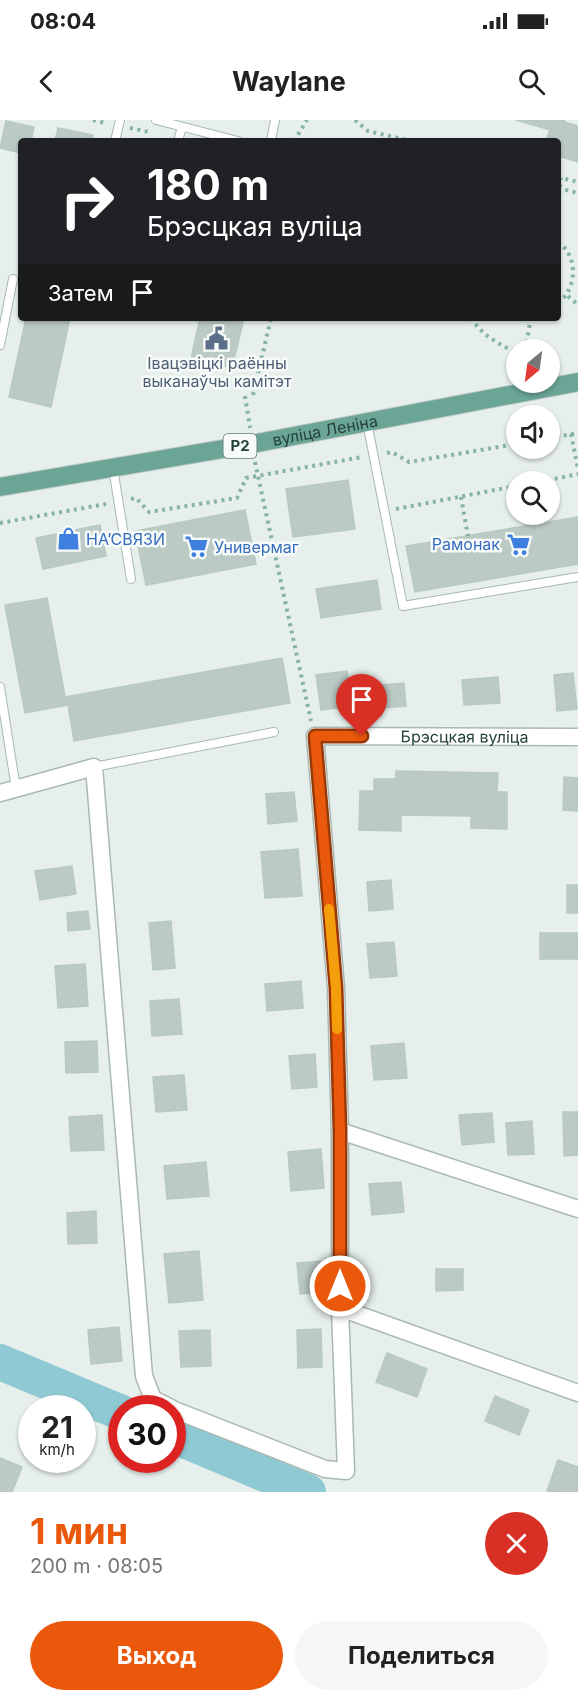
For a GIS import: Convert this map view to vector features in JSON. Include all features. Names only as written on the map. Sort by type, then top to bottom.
[{"type":"main road","name":"вуліца Леніна","points":[[0,487],[578,382]]},
{"type":"street","name":"Брэсцкая вуліца","points":[[315,736],[578,737]]},
{"type":"street","points":[[186,1414],[325,1469],[346,1471],[340,1308],[340,1131],[336,988],[315,736]]},
{"type":"street","points":[[8,791],[94,767],[144,1376],[151,1395]]},
{"type":"street","points":[[340,1131],[578,1209]]},
{"type":"street","points":[[340,1308],[578,1393]]},
{"type":"lane","points":[[156,120],[226,138]]},
{"type":"lane","points":[[272,138],[275,120]]},
{"type":"lane","points":[[116,138],[120,123]]},
{"type":"lane","points":[[179,138],[182,127]]},
{"type":"lane","points":[[0,345],[13,279]]},
{"type":"lane","points":[[367,422],[403,606],[578,577]]},
{"type":"lane","points":[[113,468],[131,579]]},
{"type":"lane","points":[[0,687],[8,791]]},
{"type":"lane","points":[[94,767],[274,732]]},
{"type":"path","points":[[93,120],[120,123],[172,138]]},
{"type":"path","points":[[296,138],[308,120]]},
{"type":"path","points":[[355,120],[368,131],[398,138]]},
{"type":"path","points":[[561,178],[578,182]]},
{"type":"path","points":[[561,189],[578,193]]},
{"type":"path","points":[[561,244],[573,255],[578,269],[576,283],[568,296],[561,301]]},
{"type":"path","points":[[568,296],[578,305]]},
{"type":"path","points":[[253,395],[270,321]]},
{"type":"path","points":[[474,321],[484,333],[506,347]]},
{"type":"path","points":[[527,339],[530,321]]},
{"type":"path","points":[[560,436],[578,433]]},
{"type":"path","points":[[571,434],[578,469]]},
{"type":"path","points":[[0,523],[136,498],[149,512],[237,498],[246,478],[392,452],[409,462],[506,446]]},
{"type":"path","points":[[560,478],[578,474]]},
{"type":"path","points":[[257,476],[315,736]]},
{"type":"path","points":[[384,511],[506,488]]},
{"type":"path","points":[[461,497],[468,536]]},
{"type":"building","points":[[516,120],[565,120],[561,133]]},
{"type":"building","points":[[6,121],[34,127],[32,138],[18,138],[18,152],[0,148]]},
{"type":"building","points":[[564,122],[578,126],[578,162],[561,157],[561,138],[547,138],[550,129],[561,133]]},
{"type":"building","points":[[58,128],[93,135],[92,138],[56,138]]},
{"type":"building","points":[[25,321],[69,321],[51,407],[9,397]]},
{"type":"building","name":"Івацэвіцкі раённы выканаўчы камітэт","points":[[199,321],[243,321],[232,368],[191,359]]},
{"type":"building","points":[[348,480],[355,529],[293,537],[286,489]]},
{"type":"building","name":"Универмаг","points":[[245,510],[256,564],[146,585],[135,531]]},
{"type":"building","points":[[578,517],[578,564],[415,592],[406,546],[531,525],[560,525],[560,520]]},
{"type":"building","points":[[100,525],[106,556],[43,569],[36,538]]},
{"type":"building","points":[[377,580],[381,609],[321,618],[316,589]]},
{"type":"building","points":[[47,598],[65,697],[282,658],[290,703],[74,741],[68,705],[25,713],[5,605]]},
{"type":"building","points":[[347,671],[352,706],[321,710],[316,675]]},
{"type":"building","points":[[573,673],[577,709],[557,711],[554,675]]},
{"type":"building","points":[[498,677],[500,703],[464,705],[462,680]]},
{"type":"building","points":[[404,683],[406,706],[371,709],[369,686]]},
{"type":"building","points":[[396,771],[498,773],[497,792],[507,792],[507,829],[471,828],[471,816],[401,815],[401,831],[359,830],[360,791],[374,791],[374,779],[396,779]]},
{"type":"building","points":[[564,777],[578,778],[578,811],[563,810]]},
{"type":"building","points":[[294,792],[297,821],[268,824],[266,794]]},
{"type":"building","points":[[298,849],[302,896],[265,898],[261,852]]},
{"type":"building","points":[[72,866],[76,894],[40,900],[35,871]]},
{"type":"building","points":[[391,880],[393,909],[369,911],[367,882]]},
{"type":"building","points":[[567,885],[578,885],[578,913],[567,913]]},
{"type":"building","points":[[88,911],[90,929],[68,931],[67,913]]},
{"type":"building","points":[[171,921],[175,968],[153,970],[149,923]]},
{"type":"building","points":[[540,933],[578,933],[578,959],[540,959]]},
{"type":"building","points":[[394,942],[397,976],[370,978],[367,944]]},
{"type":"building","points":[[85,964],[88,1006],[58,1008],[55,966]]},
{"type":"building","points":[[301,981],[303,1008],[267,1011],[265,984]]},
{"type":"building","points":[[179,999],[182,1034],[152,1036],[150,1001]]},
{"type":"building","points":[[97,1041],[98,1072],[66,1073],[65,1042]]},
{"type":"building","points":[[404,1043],[407,1078],[374,1080],[371,1046]]},
{"type":"building","points":[[315,1054],[317,1087],[292,1089],[289,1056]]},
{"type":"building","points":[[184,1075],[187,1110],[156,1112],[153,1077]]},
{"type":"building","points":[[563,1112],[578,1112],[578,1155],[564,1156]]},
{"type":"building","points":[[492,1113],[494,1142],[462,1145],[459,1115]]},
{"type":"building","points":[[102,1115],[104,1150],[71,1151],[69,1117]]},
{"type":"building","points":[[532,1121],[534,1154],[508,1155],[506,1123]]},
{"type":"building","points":[[321,1149],[324,1188],[291,1191],[288,1152]]},
{"type":"building","points":[[206,1162],[209,1196],[167,1199],[164,1166]]},
{"type":"building","points":[[401,1182],[404,1212],[372,1215],[369,1184]]},
{"type":"building","points":[[96,1211],[97,1243],[68,1244],[67,1213]]},
{"type":"building","points":[[199,1251],[203,1300],[169,1303],[164,1254]]},
{"type":"building","points":[[324,1261],[326,1292],[300,1294],[297,1263]]},
{"type":"building","points":[[436,1269],[463,1269],[463,1290],[436,1291]]},
{"type":"building","points":[[119,1327],[122,1361],[91,1364],[88,1330]]},
{"type":"building","points":[[321,1329],[322,1367],[298,1368],[297,1330]]},
{"type":"building","points":[[210,1330],[211,1366],[181,1367],[179,1331]]},
{"type":"building","points":[[387,1353],[427,1369],[417,1397],[376,1382]]},
{"type":"building","points":[[495,1396],[529,1410],[519,1435],[485,1421]]},
{"type":"building","points":[[0,1458],[18,1465],[20,1473],[12,1492],[0,1492]]},
{"type":"building","points":[[558,1460],[578,1467],[578,1492],[547,1491]]},
{"type":"waterway","points":[[0,1362],[108,1407]]},
{"type":"waterway","points":[[186,1441],[308,1492]]},
{"type":"slow traffic","points":[[329,909],[337,1029]]},
{"type":"place","name":"Івацэвіцкі раённы выканаўчы камітэт","points":[[217,338]]},
{"type":"place","name":"НАʼСВЯЗИ","points":[[68,539]]},
{"type":"place","name":"Рамонак","points":[[518,544]]},
{"type":"place","name":"Универмаг","points":[[196,547]]},
{"type":"route","points":[[340,1286],[340,1131],[336,988],[315,736],[362,736]]}]
